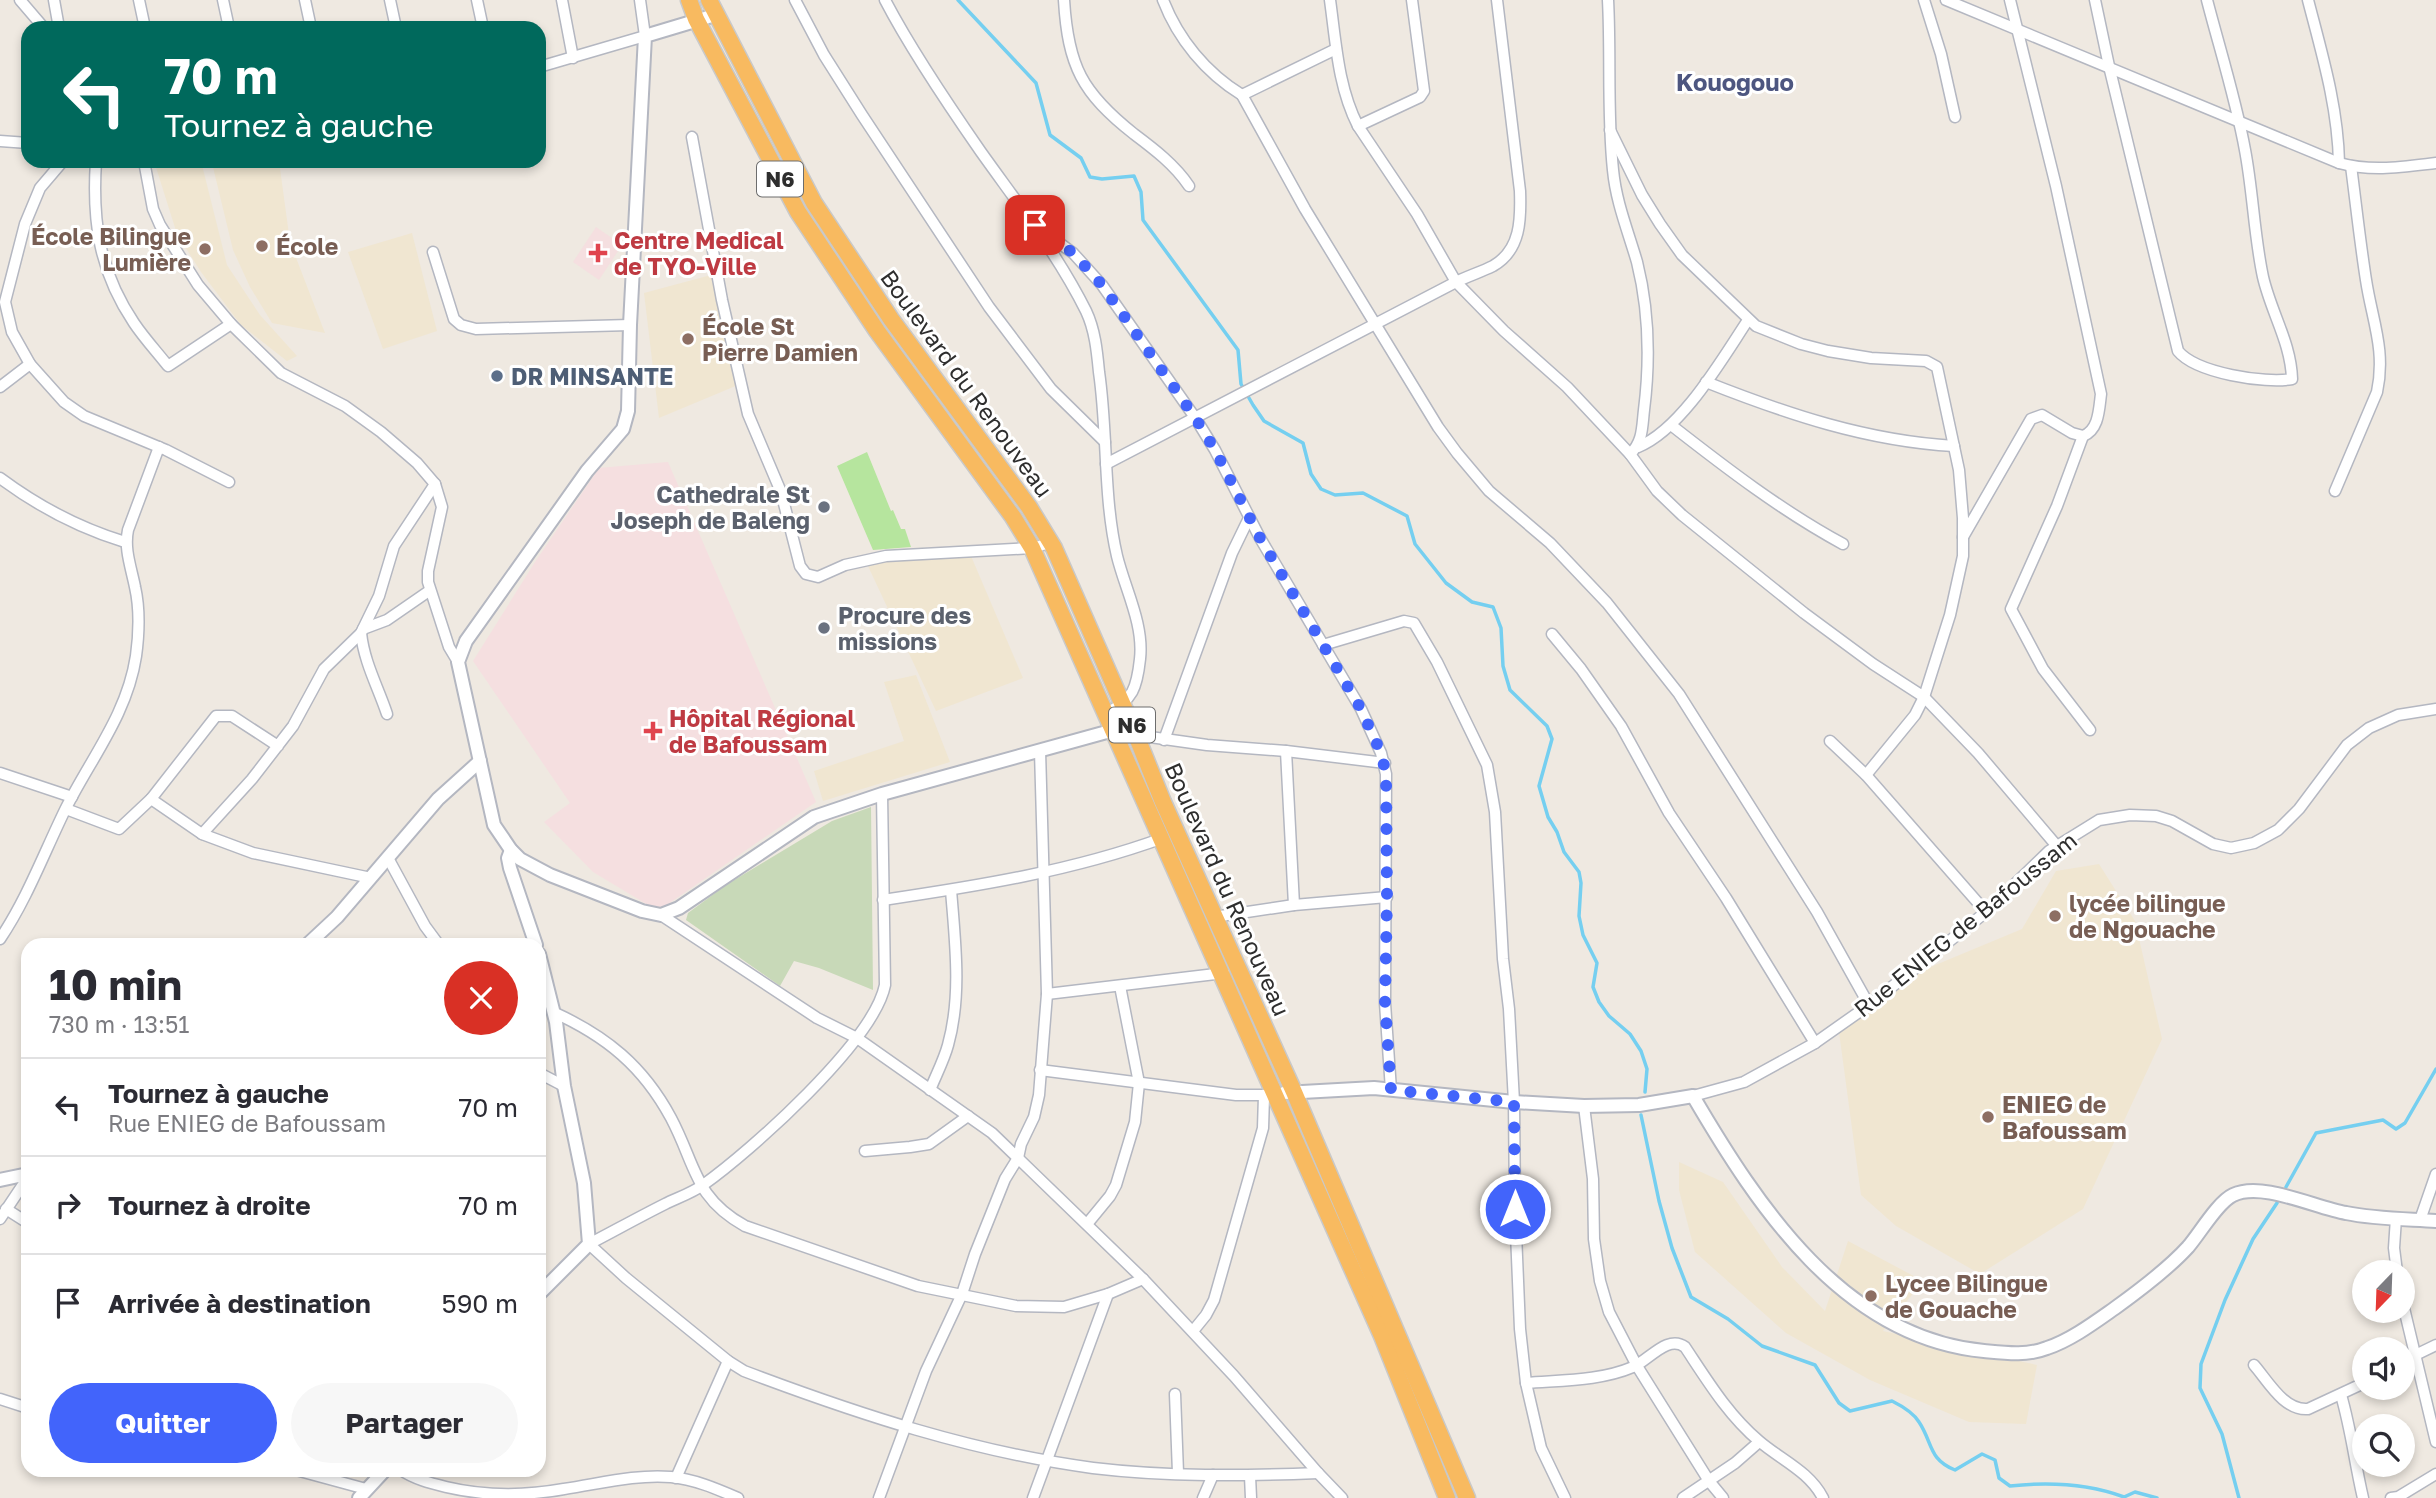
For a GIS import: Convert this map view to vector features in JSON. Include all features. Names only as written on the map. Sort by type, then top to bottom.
[{"type":"highway","name":"N6","points":[[689,0],[696,19],[798,212],[877,331]]},
{"type":"highway","name":"Boulevard du Renouveau","points":[[712,7],[814,203],[891,319],[1029,507],[1050,543],[1237,967],[1279,1094]]},
{"type":"highway","points":[[798,212],[814,203]]},
{"type":"highway","points":[[877,331],[891,319]]},
{"type":"highway","name":"Boulevard du Renouveau","points":[[877,331],[1032,548],[1163,838],[1221,975],[1389,1334],[1417,1377],[1467,1498]]},
{"type":"highway","points":[[950,432],[965,421]]},
{"type":"highway","name":"Boulevard du Renouveau","points":[[1389,1334],[1400,1381],[1447,1498]]},
{"type":"highway","points":[[1400,1381],[1417,1377]]},
{"type":"street","points":[[20,0],[38,21]]},
{"type":"street","points":[[54,0],[58,21]]},
{"type":"street","points":[[139,0],[144,21]]},
{"type":"street","points":[[223,0],[228,21]]},
{"type":"street","points":[[305,0],[310,21]]},
{"type":"street","points":[[390,0],[394,21]]},
{"type":"street","points":[[477,0],[482,21]]},
{"type":"street","points":[[562,0],[573,58]]},
{"type":"street","points":[[458,662],[466,641],[587,471],[623,429],[628,411],[645,36],[640,0]]},
{"type":"street","points":[[795,0],[824,55],[989,307],[1051,389],[1105,442]]},
{"type":"street","points":[[885,0],[909,42],[981,151],[1035,225],[1087,313],[1095,336],[1102,393],[1107,494],[1117,555],[1141,643],[1137,680],[1130,697],[1122,706],[1107,712]]},
{"type":"street","points":[[1058,0],[1064,5],[1076,68],[1086,87],[1107,111],[1157,151],[1189,186]]},
{"type":"street","points":[[1163,0],[1175,24],[1198,58],[1213,75],[1242,95],[1305,209],[1375,326],[1457,453],[1489,491],[1550,543],[1607,603],[1679,694],[1816,912],[1869,1005]]},
{"type":"street","points":[[1330,0],[1336,48],[1350,110],[1417,214],[1456,282],[1504,331],[1634,450],[1657,491],[1682,516],[1804,613],[1924,697],[1978,753],[2056,845]]},
{"type":"street","points":[[1358,126],[1420,97],[1424,91],[1412,0]]},
{"type":"street","points":[[1106,464],[1251,391],[1456,282],[1494,266],[1507,254],[1518,235],[1521,222],[1520,191],[1497,0]]},
{"type":"street","points":[[1608,0],[1613,173],[1621,214],[1637,262],[1644,299],[1648,347],[1646,395],[1634,450]]},
{"type":"street","points":[[1924,0],[1941,54],[1955,117]]},
{"type":"street","points":[[1945,0],[2339,163],[2382,169],[2436,163]]},
{"type":"street","points":[[1962,539],[2031,419],[2042,415],[2072,433],[2083,436],[2089,434],[2097,421],[2101,386],[2010,0]]},
{"type":"street","points":[[2095,0],[2178,351],[2189,362],[2228,374],[2277,382],[2292,379],[2292,363],[2270,305],[2263,276],[2254,230],[2245,149],[2207,0]]},
{"type":"street","points":[[2308,0],[2333,103],[2339,163]]},
{"type":"street","points":[[546,64],[696,19],[712,7]]},
{"type":"street","points":[[1242,95],[1336,48]]},
{"type":"street","points":[[1610,130],[1660,225],[1682,255],[1748,320],[1765,331],[1828,351],[1933,364],[1938,372],[1959,470],[1963,556],[1959,579],[1924,697],[1915,715],[1866,775]]},
{"type":"street","points":[[692,137],[722,300],[748,414],[781,492],[800,566],[806,574],[818,578],[845,565],[886,556],[1032,548],[1050,543]]},
{"type":"street","points":[[0,141],[21,142]]},
{"type":"street","points":[[2335,491],[2377,393],[2380,378],[2380,345],[2366,281],[2351,166]]},
{"type":"street","points":[[57,168],[40,188],[25,224],[5,302],[12,332],[30,364],[64,402],[85,416],[159,447],[229,482]]},
{"type":"street","points":[[96,168],[96,228],[107,272],[133,322],[168,366],[231,324]]},
{"type":"street","points":[[145,168],[153,209],[160,225],[198,285],[231,324],[281,373],[345,406],[417,463],[435,484],[442,507],[428,571],[429,591],[449,647],[458,662],[494,825],[511,850],[520,859],[550,875],[642,911],[661,915],[817,1018],[857,1038],[992,1133],[1193,1331],[1342,1498]]},
{"type":"street","points":[[1035,225],[1073,253],[1102,285],[1196,419],[1361,709],[1385,764],[1385,1003],[1391,1090]]},
{"type":"street","points":[[433,252],[454,319],[461,325],[476,329],[630,325]]},
{"type":"street","points":[[1634,450],[1671,425],[1706,382],[1748,320]]},
{"type":"street","points":[[0,387],[30,364]]},
{"type":"street","points":[[1706,382],[1748,399],[1864,435],[1911,443],[1954,446]]},
{"type":"street","points":[[1671,425],[1736,475],[1810,526],[1843,544]]},
{"type":"street","points":[[2083,436],[2057,506],[2011,609],[2043,669],[2090,730]]},
{"type":"street","points":[[0,939],[30,886],[72,797],[114,724],[130,687],[136,654],[138,619],[136,590],[125,542],[159,447]]},
{"type":"street","points":[[0,478],[55,514],[86,530],[125,542]]},
{"type":"street","points":[[202,834],[230,806],[278,746],[304,708],[324,669],[362,631],[379,596],[394,546],[435,484]]},
{"type":"street","points":[[1164,740],[1231,553],[1250,518]]},
{"type":"street","points":[[362,631],[387,620],[429,591]]},
{"type":"street","points":[[1323,645],[1404,621],[1414,623],[1437,663],[1487,765],[1496,812],[1502,946],[1509,1009],[1520,1329],[1526,1383],[1541,1448],[1565,1498]]},
{"type":"street","points":[[362,631],[365,656],[387,714]]},
{"type":"street","points":[[1552,634],[1581,669],[1621,726],[1669,813],[1726,898],[1815,1043]]},
{"type":"street","name":"Rue ENIEG de Bafoussam","points":[[1279,1094],[1351,1088],[1514,1102],[1584,1106],[1639,1105],[1693,1096],[1744,1082],[1815,1043],[1869,1005],[1986,912],[2056,845],[2099,820],[2130,815],[2156,816],[2172,821],[2213,844],[2231,848],[2254,843],[2278,830],[2299,809],[2347,745],[2369,728],[2398,715],[2436,709]]},
{"type":"street","points":[[66,809],[119,830],[151,799],[216,716],[232,716],[278,746]]},
{"type":"street","points":[[661,915],[679,908],[814,817],[881,794],[1114,730],[1164,740],[1286,751],[1385,764]]},
{"type":"street","points":[[1830,741],[1866,775],[1986,912]]},
{"type":"street","points":[[879,1498],[926,1371],[962,1294],[1005,1179],[1018,1158],[1021,1144],[1034,1117],[1048,994],[1041,751]]},
{"type":"street","points":[[1286,751],[1294,905]]},
{"type":"street","points":[[314,938],[371,878],[438,799],[480,761]]},
{"type":"street","points":[[0,773],[72,797]]},
{"type":"street","points":[[546,1287],[589,1244],[701,1187],[800,1101],[857,1038],[878,1003],[885,985],[881,794]]},
{"type":"street","points":[[151,799],[202,834],[253,853],[371,878]]},
{"type":"street","points":[[883,900],[1043,873],[1115,856],[1163,838]]},
{"type":"street","points":[[511,850],[508,858],[510,868],[534,938]]},
{"type":"street","points":[[388,858],[434,938]]},
{"type":"street","points":[[930,1090],[948,1048],[955,1014],[956,953],[951,890]]},
{"type":"street","points":[[1214,917],[1294,905],[1387,897]]},
{"type":"street","points":[[1048,994],[1221,975],[1237,967]]},
{"type":"street","points":[[546,983],[584,1183],[589,1244],[626,1278],[728,1361],[757,1376],[870,1417],[972,1445],[1046,1460],[1133,1472],[1250,1476],[1318,1473]]},
{"type":"street","points":[[1087,1224],[1110,1196],[1119,1177],[1135,1122],[1139,1083],[1120,986]]},
{"type":"street","points":[[553,1012],[599,1035],[638,1069],[671,1118],[701,1187],[713,1204],[727,1216],[767,1235],[804,1245],[918,1286],[1006,1305],[1063,1307],[1108,1294],[1143,1279]]},
{"type":"street","points":[[1040,1070],[1236,1095],[1279,1094],[1263,1128],[1214,1300],[1193,1331]]},
{"type":"street","points":[[546,1077],[564,1086]]},
{"type":"street","points":[[1693,1096],[1749,1184],[1805,1255],[1838,1288],[1906,1330],[1956,1347],[2026,1353],[2047,1348],[2081,1330],[2115,1308],[2187,1248],[2232,1195],[2251,1191],[2347,1214],[2436,1221]]},
{"type":"street","points":[[1584,1106],[1593,1180],[1594,1239],[1600,1280],[1609,1312],[1637,1366],[1709,1481],[1723,1498]]},
{"type":"street","points":[[865,1151],[929,1144],[968,1116]]},
{"type":"street","points":[[2420,1220],[2436,1174]]},
{"type":"street","points":[[0,1180],[21,1176]]},
{"type":"street","points":[[21,1186],[3,1214],[21,1220]]},
{"type":"street","points":[[2396,1218],[2396,1260]]},
{"type":"street","points":[[1033,1498],[1108,1294]]},
{"type":"street","points":[[1526,1383],[1610,1375],[1637,1366],[1671,1343],[1682,1344],[1743,1426],[1759,1442],[1805,1475],[1823,1498]]},
{"type":"street","points":[[2415,1354],[2436,1345]]},
{"type":"street","points":[[2415,1358],[2436,1442]]},
{"type":"street","points":[[676,1478],[728,1361]]},
{"type":"street","points":[[2254,1365],[2290,1405],[2299,1409],[2308,1409],[2352,1389]]},
{"type":"street","points":[[1175,1394],[1178,1473]]},
{"type":"street","points":[[2341,1395],[2363,1498]]},
{"type":"street","points":[[0,1399],[21,1406]]},
{"type":"street","points":[[1683,1498],[1735,1463],[1759,1442]]},
{"type":"street","points":[[2395,1498],[2436,1474]]},
{"type":"street","points":[[1203,1498],[1213,1475]]},
{"type":"street","points":[[1250,1476],[1251,1498]]},
{"type":"street","points":[[315,1477],[362,1494],[378,1477]]},
{"type":"street","points":[[414,1477],[458,1489],[514,1494],[561,1490],[624,1479],[676,1478],[706,1485],[738,1498]]},
{"type":"shaded area","name":"École Bilingue Lumière","points":[[156,168],[203,168],[227,265],[260,315],[297,356],[287,361],[241,325],[201,272],[177,234]]},
{"type":"shaded area","name":"École","points":[[213,168],[280,168],[290,242],[325,333],[272,323],[250,287],[233,250]]},
{"type":"shaded area","name":"Centre Medical de TYO-Ville","points":[[596,227],[622,245],[599,280],[573,262]]},
{"type":"shaded area","points":[[412,233],[437,331],[383,349],[348,252]]},
{"type":"shaded area","name":"École St Pierre Damien","points":[[711,275],[738,385],[659,418],[644,293]]},
{"type":"shaded area","name":"Hôpital Régional de Bafoussam","points":[[668,462],[816,802],[658,911],[593,872],[544,822],[570,803],[473,661],[535,562],[599,468]]},
{"type":"shaded area","points":[[971,556],[1023,678],[936,711],[867,564],[887,559]]},
{"type":"shaded area","points":[[916,675],[950,762],[823,801],[814,771],[904,741],[884,682]]},
{"type":"shaded area","name":"ENIEG de Bafoussam","points":[[2099,864],[2135,921],[2162,1039],[2083,1209],[1980,1274],[1896,1226],[1861,1195],[1839,1032],[1921,971],[2022,929],[2056,871]]},
{"type":"shaded area","name":"Lycee Bilingue de Gouache","points":[[1679,1162],[1723,1182],[1782,1267],[1825,1311],[1848,1241],[1923,1281],[1883,1331],[2037,1365],[2026,1424],[1969,1422],[1870,1380],[1786,1333],[1695,1252],[1679,1190]]},
{"type":"green space","points":[[867,452],[891,511],[893,510],[901,529],[905,529],[911,547],[873,550],[837,466]]},
{"type":"green space","points":[[871,807],[873,990],[794,961],[780,986],[686,920],[688,913],[726,885],[832,821]]},
{"type":"waterway","points":[[958,0],[1036,83],[1050,135],[1081,158],[1090,177],[1102,179],[1134,176],[1141,192],[1143,220],[1238,350],[1241,384],[1253,405],[1264,421],[1303,443],[1311,474],[1321,489],[1335,495],[1363,493],[1407,516],[1415,544],[1446,583],[1472,602],[1493,607],[1501,628],[1503,666],[1510,690],[1547,726],[1552,739],[1539,786],[1548,817],[1564,852],[1579,872],[1579,916],[1583,935],[1597,963],[1593,987],[1609,1016],[1630,1034],[1641,1051],[1647,1069],[1645,1092]]},
{"type":"waterway","points":[[2286,1187],[2316,1133],[2383,1120],[2396,1129],[2405,1123],[2436,1069]]},
{"type":"waterway","points":[[1641,1115],[1659,1201],[1672,1248],[1691,1297],[1728,1319],[1762,1346],[1815,1365],[1839,1403],[1850,1411],[1892,1401],[1903,1407],[1919,1422],[1935,1456],[1955,1470],[1982,1454],[1995,1460],[1999,1478],[2010,1486],[2068,1485],[2097,1489],[2124,1497],[2135,1492],[2157,1498]]},
{"type":"waterway","points":[[2239,1498],[2222,1434],[2200,1388],[2201,1364],[2225,1300],[2253,1239],[2277,1203]]},
{"type":"place","name":"École","points":[[262,246]]},
{"type":"place","name":"École Bilingue Lumière","points":[[205,249]]},
{"type":"place","name":"Centre Medical de TYO-Ville","points":[[598,253]]},
{"type":"place","name":"École St Pierre Damien","points":[[688,339]]},
{"type":"place","name":"DR MINSANTE","points":[[497,376]]},
{"type":"place","name":"Cathedrale St Joseph de Baleng","points":[[824,507]]},
{"type":"place","name":"Procure des missions","points":[[824,628]]},
{"type":"place","name":"Hôpital Régional de Bafoussam","points":[[653,731]]},
{"type":"place","name":"lycée bilingue de Ngouache","points":[[2055,916]]},
{"type":"place","name":"ENIEG de Bafoussam","points":[[1988,1117]]},
{"type":"place","name":"Lycee Bilingue de Gouache","points":[[1871,1296]]},
{"type":"district","name":"Kouogouo","points":[[1735,81]]},
{"type":"route","points":[[1035,225],[1073,253],[1102,285],[1196,419],[1241,498],[1260,538],[1361,709],[1381,753],[1386,774],[1385,1003],[1391,1090],[1514,1102],[1515,1209]]}]
